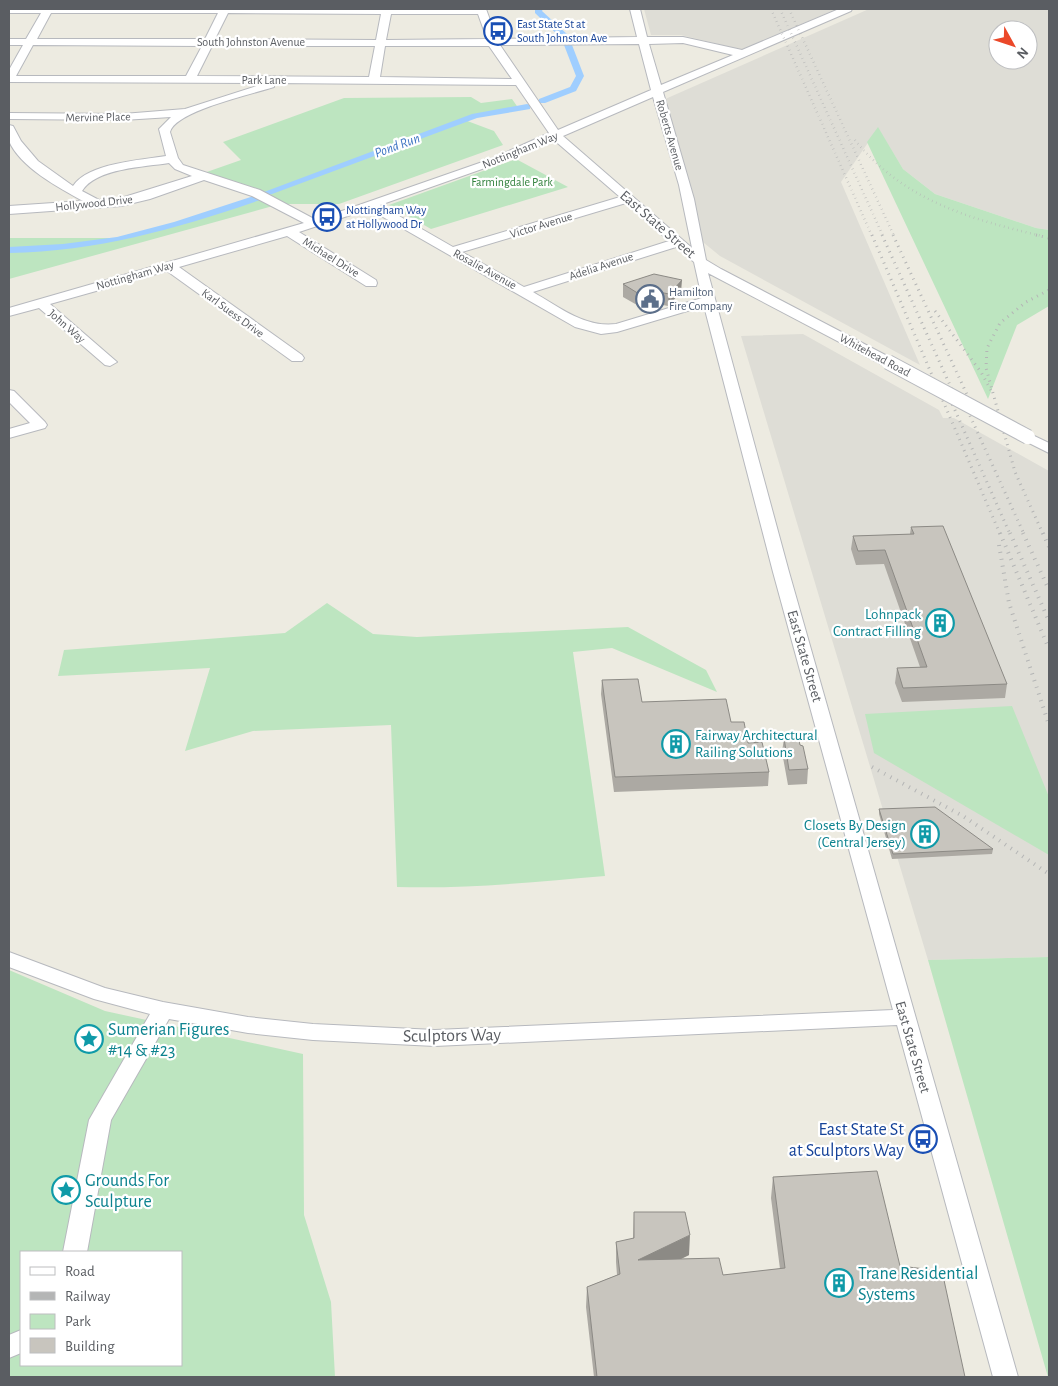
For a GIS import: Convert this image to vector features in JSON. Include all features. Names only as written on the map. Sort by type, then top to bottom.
[{"type":"street","name":"Roberts Avenue","points":[[635,9],[642,40],[682,177],[699,245],[701,262]]},
{"type":"street","name":"Nottingham Way","points":[[9,312],[290,232],[495,161],[557,136],[847,9]]},
{"type":"street","points":[[9,10],[482,10]]},
{"type":"street","points":[[9,79],[48,10]]},
{"type":"street","points":[[190,80],[225,10]]},
{"type":"street","name":"East State Street","points":[[482,10],[493,43],[557,136],[701,262],[717,298],[781,572],[1006,1377]]},
{"type":"street","points":[[374,80],[379,42],[386,11]]},
{"type":"street","name":"South Johnston Avenue","points":[[9,42],[493,43],[642,40],[691,41],[744,54]]},
{"type":"street","name":"Park Lane","points":[[9,79],[520,82]]},
{"type":"street","points":[[282,80],[188,112],[173,119],[165,128],[164,133],[172,151],[172,159],[178,167],[256,193],[315,224]]},
{"type":"street","name":"Mervine Place","points":[[9,116],[123,117],[188,112]]},
{"type":"street","points":[[9,128],[22,150],[31,160],[53,178],[98,204]]},
{"type":"street","points":[[76,192],[77,188],[86,179],[101,172],[172,159]]},
{"type":"street","name":"Hollywood Drive","points":[[9,210],[98,204],[146,196],[204,176]]},
{"type":"street","name":"Victor Avenue","points":[[453,251],[629,198]]},
{"type":"street","name":"Rosalie Avenue","points":[[370,205],[585,326],[601,330],[617,328],[717,298]]},
{"type":"street","name":"Michael Drive","points":[[290,232],[371,283]]},
{"type":"street","name":"Adelia Avenue","points":[[524,291],[679,242]]},
{"type":"street","name":"Whitehead Road","points":[[701,262],[716,272],[1049,449]]},
{"type":"street","name":"Karl Suess Drive","points":[[169,266],[297,358]]},
{"type":"street","points":[[717,298],[754,292]]},
{"type":"street","name":"John Way","points":[[41,303],[110,362]]},
{"type":"street","points":[[9,394],[40,425],[9,434]]},
{"type":"street","name":"Sculptors Way","points":[[9,959],[101,994],[163,1010],[248,1025],[314,1032],[435,1038],[905,1017]]},
{"type":"street","points":[[75,1251],[100,1120],[163,1010]]},
{"type":"street","points":[[9,1348],[20,1341]]},
{"type":"shaded area","points":[[644,9],[836,9],[743,50],[681,35],[651,35]]},
{"type":"shaded area","points":[[869,9],[1049,9],[1049,230],[1036,228],[935,194],[903,169],[878,128],[841,182],[920,365],[720,256],[698,238],[663,100]]},
{"type":"shaded area","points":[[803,334],[939,410],[943,418],[954,418],[1049,471],[1049,957],[928,960],[741,336]]},
{"type":"green space","points":[[471,97],[481,103],[512,99],[519,109],[462,119],[494,131],[503,145],[339,204],[280,204],[9,279],[9,238],[115,238],[203,218],[260,195],[201,174],[241,160],[223,142],[344,98]]},
{"type":"green space","points":[[878,127],[903,169],[935,194],[1036,228],[1049,230],[1049,306],[1017,325],[988,399],[867,142]]},
{"type":"green space","name":"Farmingdale Park","points":[[516,159],[568,187],[431,229],[389,205]]},
{"type":"green space","points":[[327,603],[373,634],[417,637],[628,627],[706,670],[717,692],[612,648],[573,652],[605,876],[475,886],[397,887],[391,725],[253,731],[185,751],[210,668],[58,676],[64,650],[285,633]]},
{"type":"green space","points":[[1012,706],[1049,797],[1049,855],[874,753],[865,714]]},
{"type":"green space","points":[[1049,957],[1049,1377],[1048,1377],[928,960]]},
{"type":"green space","points":[[9,970],[105,1011],[303,1054],[304,1215],[331,1302],[335,1377],[9,1377]]},
{"type":"building","points":[[654,274],[682,280],[669,294],[659,292],[644,297],[623,284]]},
{"type":"building","name":"Lohnpack Contract Filling","points":[[943,526],[1007,684],[903,688],[897,668],[927,667],[885,550],[858,551],[853,536],[914,534],[911,527]]},
{"type":"building","name":"Fairway Architectural Railing Solutions","points":[[638,679],[642,702],[726,699],[731,722],[744,722],[748,743],[762,742],[769,772],[615,777],[602,680]]},
{"type":"building","points":[[798,737],[800,745],[803,746],[808,769],[789,770],[784,738]]},
{"type":"building","name":"Closets By Design (Central Jersey)","points":[[935,807],[993,849],[893,854],[879,809]]},
{"type":"building","name":"Trane Residential Systems","points":[[877,1171],[900,1266],[942,1271],[965,1377],[597,1377],[587,1287],[620,1274],[616,1242],[634,1238],[634,1212],[685,1212],[690,1235],[638,1260],[719,1258],[723,1275],[785,1268],[773,1177]]},
{"type":"waterway","name":"Pond Run","points":[[539,9],[538,11],[565,37]]},
{"type":"waterway","name":"Pond Run","points":[[542,101],[573,89],[580,76],[568,45]]},
{"type":"waterway","name":"Pond Run","points":[[269,192],[475,116],[527,107]]},
{"type":"waterway","name":"Pond Run","points":[[9,250],[85,245],[117,240],[178,224],[257,198]]},
{"type":"railway","points":[[771,9],[872,236]]},
{"type":"railway","points":[[780,9],[883,236]]},
{"type":"railway","points":[[789,9],[894,236]]},
{"type":"railway","points":[[855,140],[874,161],[894,178],[939,204],[963,214],[1042,236]]},
{"type":"railway","points":[[872,235],[1000,534]]},
{"type":"railway","points":[[882,235],[959,405]]},
{"type":"railway","points":[[893,235],[970,401]]},
{"type":"railway","points":[[1036,235],[1049,238]]},
{"type":"railway","points":[[1043,534],[1015,472],[986,368],[987,348],[1000,323],[1026,302],[1049,290]]},
{"type":"railway","points":[[935,311],[981,372],[993,394]]},
{"type":"railway","points":[[960,394],[1024,534]]},
{"type":"railway","points":[[950,399],[1010,534]]},
{"type":"railway","points":[[1000,533],[1049,649]]},
{"type":"railway","points":[[1010,533],[1049,621]]},
{"type":"railway","points":[[1023,533],[1049,590]]},
{"type":"railway","points":[[1043,533],[1049,547]]},
{"type":"railway","points":[[999,545],[1009,603],[1049,725]]},
{"type":"railway","points":[[872,767],[963,816],[1049,874]]},
{"type":"place","name":"East State St at South Johnston Ave","points":[[498,31]]},
{"type":"place","name":"Nottingham Way at Hollywood Dr","points":[[327,217]]},
{"type":"place","name":"Hamilton Fire Company","points":[[650,299]]},
{"type":"place","name":"Lohnpack Contract Filling","points":[[940,623]]},
{"type":"place","name":"Fairway Architectural Railing Solutions","points":[[676,744]]},
{"type":"place","name":"Closets By Design (Central Jersey)","points":[[925,834]]},
{"type":"place","name":"Sumerian Figures #14 & #23","points":[[89,1039]]},
{"type":"place","name":"East State St at Sculptors Way","points":[[923,1139]]},
{"type":"place","name":"Grounds For Sculpture","points":[[66,1190]]},
{"type":"place","name":"Trane Residential Systems","points":[[839,1283]]}]
